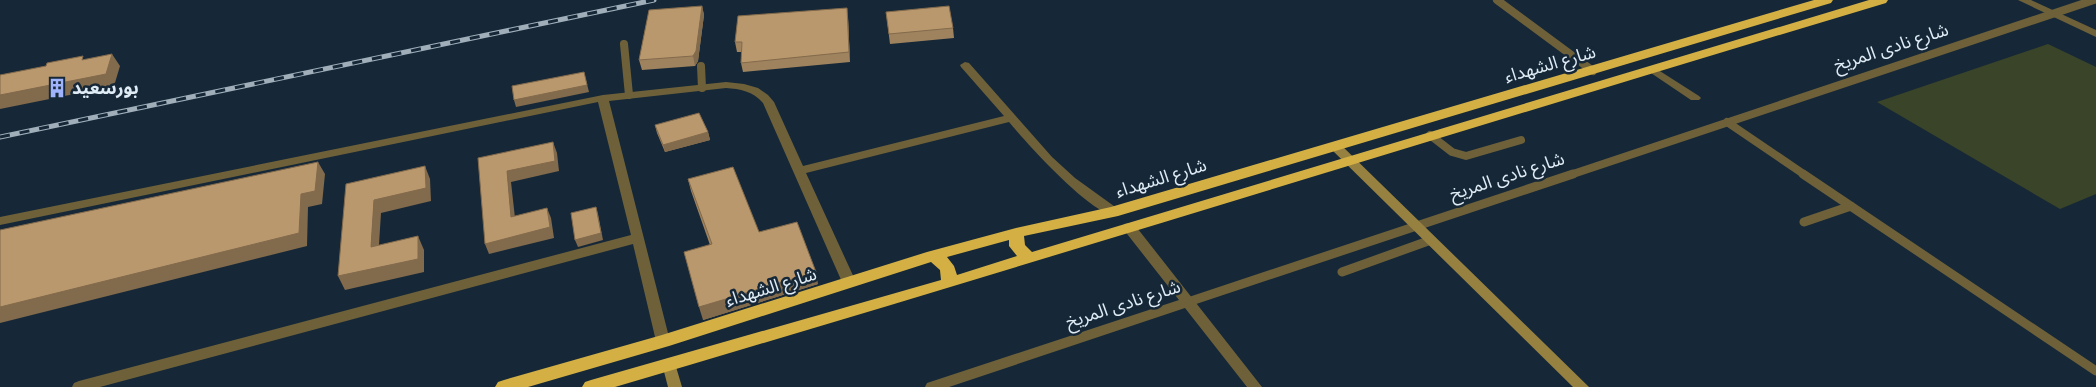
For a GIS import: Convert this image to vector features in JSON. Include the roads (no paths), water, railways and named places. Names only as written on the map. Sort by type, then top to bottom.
[{"type":"highway","name":"شارع الشهداء","points":[[504,387],[934,256],[1016,233],[1113,212],[1827,0]]},
{"type":"highway","name":"شارع الشهداء","points":[[591,387],[948,283],[1430,135],[1882,0]]},
{"type":"highway","points":[[1016,233],[1017,246],[1028,258]]},
{"type":"highway","points":[[934,256],[942,260],[948,267],[950,274],[948,283]]},
{"type":"street","points":[[2023,0],[2096,34]]},
{"type":"street","points":[[965,65],[1061,173],[1113,212]]},
{"type":"street","points":[[1652,69],[1695,98]]},
{"type":"street","points":[[0,221],[603,98],[740,86],[763,94],[800,171],[849,282]]},
{"type":"street","points":[[603,98],[663,340]]},
{"type":"street","points":[[800,171],[1011,118]]},
{"type":"street","points":[[1335,146],[1582,387]]},
{"type":"street","points":[[1129,227],[1255,387]]},
{"type":"street","points":[[79,387],[121,381],[638,238]]},
{"type":"street","name":"شارع نادى المريخ","points":[[932,387],[1188,302]]},
{"type":"street","points":[[669,364],[674,387]]},
{"type":"lane","points":[[1497,0],[1593,70]]},
{"type":"lane","name":"شارع نادى المريخ","points":[[1188,302],[2094,0]]},
{"type":"lane","points":[[624,44],[629,95]]},
{"type":"lane","points":[[701,66],[702,88]]},
{"type":"lane","points":[[1727,122],[2096,371]]},
{"type":"lane","points":[[1430,135],[1452,152],[1466,156],[1521,140]]},
{"type":"lane","points":[[1804,222],[1851,206]]},
{"type":"lane","points":[[1342,272],[1431,240]]},
{"type":"railway","points":[[0,137],[654,0]]},
{"type":"place","name":"بورسعيد","points":[[57,88]]}]
